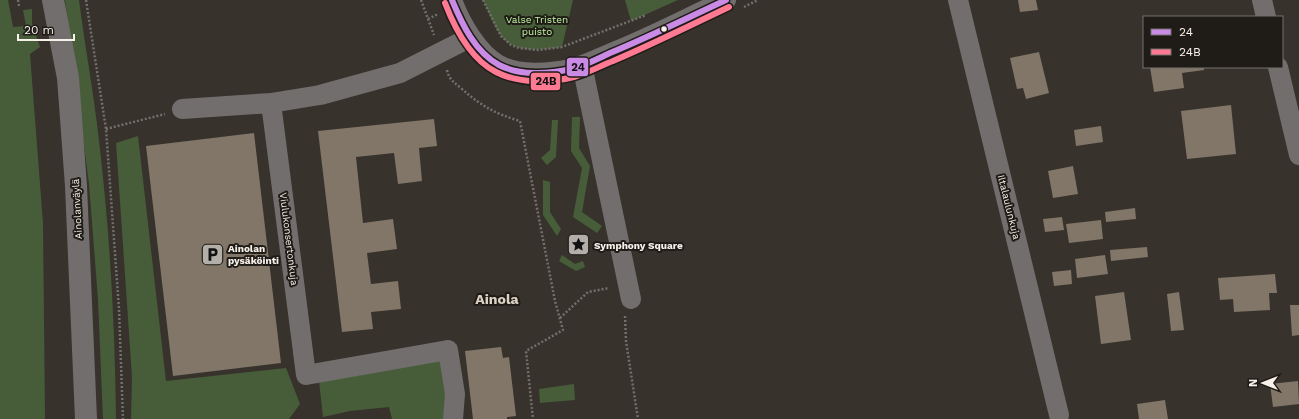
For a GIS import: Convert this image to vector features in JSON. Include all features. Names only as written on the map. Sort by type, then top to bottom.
[{"type":"main road","name":"Ainolanväylä","points":[[52,0],[68,78],[76,186],[86,419]]},
{"type":"street","points":[[452,0],[471,37],[487,57],[500,66],[520,72],[542,73],[572,68],[628,46],[726,0]]},
{"type":"street","name":"Iltalaulunkuja","points":[[958,0],[1059,414]]},
{"type":"street","points":[[1262,0],[1266,16]]},
{"type":"street","points":[[182,109],[271,103],[320,95],[444,61],[471,37]]},
{"type":"street","points":[[582,64],[631,299]]},
{"type":"street","points":[[1278,68],[1299,155]]},
{"type":"street","name":"Viulukonsertonkuja","points":[[271,103],[306,375],[448,350],[455,394],[453,419]]},
{"type":"path","points":[[18,0],[19,6]]},
{"type":"path","points":[[86,0],[106,129],[119,309],[122,419]]},
{"type":"path","points":[[421,0],[449,78],[476,102],[502,116],[520,121],[555,301],[563,330],[526,351],[533,419]]},
{"type":"path","points":[[483,0],[501,36],[511,45],[519,48],[538,50],[562,47],[650,13]]},
{"type":"path","points":[[106,129],[182,109]]},
{"type":"path","points":[[560,318],[588,292],[614,287]]},
{"type":"green space","points":[[0,0],[8,0],[13,27],[26,26],[23,10],[32,9],[32,23],[40,47],[30,54],[43,223],[45,419],[0,419]]},
{"type":"green space","points":[[65,0],[79,0],[97,123],[103,176],[111,280],[116,419],[103,419],[98,299],[89,184]]},
{"type":"green space","name":"Valse Tristen puisto","points":[[483,0],[573,0],[562,47],[537,50],[521,48],[507,42],[496,28]]},
{"type":"green space","points":[[625,0],[678,0],[631,21]]},
{"type":"green space","points":[[572,117],[580,117],[579,148],[590,166],[582,212],[602,226],[597,233],[573,217],[582,168],[571,151]]},
{"type":"green space","points":[[552,120],[558,120],[556,157],[547,165],[541,158],[550,150]]},
{"type":"green space","points":[[138,136],[166,381],[286,368],[300,404],[289,419],[131,419],[132,377],[116,143]]},
{"type":"green space","points":[[543,180],[550,182],[550,212],[561,229],[557,236],[543,215]]},
{"type":"green space","points":[[562,255],[575,264],[583,261],[585,267],[576,271],[559,261]]},
{"type":"green space","points":[[442,358],[447,395],[445,419],[392,419],[389,407],[350,411],[323,417],[319,381]]},
{"type":"green space","points":[[574,384],[575,400],[540,403],[539,389]]},
{"type":"building","points":[[1018,0],[1036,0],[1038,10],[1020,12]]},
{"type":"building","points":[[1039,52],[1049,93],[1026,99],[1023,88],[1017,89],[1010,58]]},
{"type":"building","points":[[1150,68],[1204,68],[1204,70],[1182,73],[1184,88],[1154,92]]},
{"type":"building","points":[[1231,105],[1236,154],[1187,159],[1181,111]]},
{"type":"building","points":[[434,119],[437,146],[419,148],[422,181],[398,184],[394,153],[356,157],[363,223],[393,219],[397,249],[367,253],[371,284],[398,281],[401,309],[371,312],[373,329],[342,332],[318,131]]},
{"type":"building","points":[[1101,126],[1103,142],[1076,146],[1074,130]]},
{"type":"building","name":"Ainolan pysäköinti","points":[[254,133],[281,363],[173,376],[146,146]]},
{"type":"building","points":[[1073,166],[1078,194],[1053,198],[1048,171]]},
{"type":"building","points":[[1135,208],[1136,219],[1106,222],[1105,212]]},
{"type":"building","points":[[1062,217],[1064,230],[1045,232],[1043,219]]},
{"type":"building","points":[[1101,220],[1103,239],[1069,243],[1066,224]]},
{"type":"building","points":[[1147,247],[1148,257],[1111,261],[1110,250]]},
{"type":"building","points":[[1105,255],[1108,274],[1077,278],[1075,259]]},
{"type":"building","points":[[1071,270],[1072,284],[1054,286],[1052,272]]},
{"type":"building","points":[[1275,274],[1277,293],[1269,293],[1270,310],[1234,312],[1233,299],[1220,300],[1218,278]]},
{"type":"building","points":[[1124,292],[1131,340],[1101,344],[1095,296]]},
{"type":"building","points":[[1179,292],[1184,330],[1171,331],[1167,294]]},
{"type":"building","points":[[1290,305],[1299,305],[1299,335],[1292,336]]},
{"type":"building","points":[[501,347],[503,358],[509,357],[516,416],[507,417],[507,419],[473,419],[465,351]]},
{"type":"building","points":[[1298,381],[1299,404],[1273,407],[1270,384]]},
{"type":"building","points":[[1165,400],[1168,419],[1139,419],[1137,404]]},
{"type":"transit line","name":"24","points":[[452,0],[470,37],[483,53],[507,69],[535,73],[562,71],[581,66],[726,0]]},
{"type":"transit line","name":"24B","points":[[445,3],[464,42],[478,59],[496,72],[505,76],[515,79],[535,81],[565,79],[584,74],[729,7]]},
{"type":"place","name":"Symphony Square","points":[[579,245]]},
{"type":"place","name":"Ainolan pysäköinti","points":[[213,254]]},
{"type":"district","name":"Ainola","points":[[497,299]]}]
